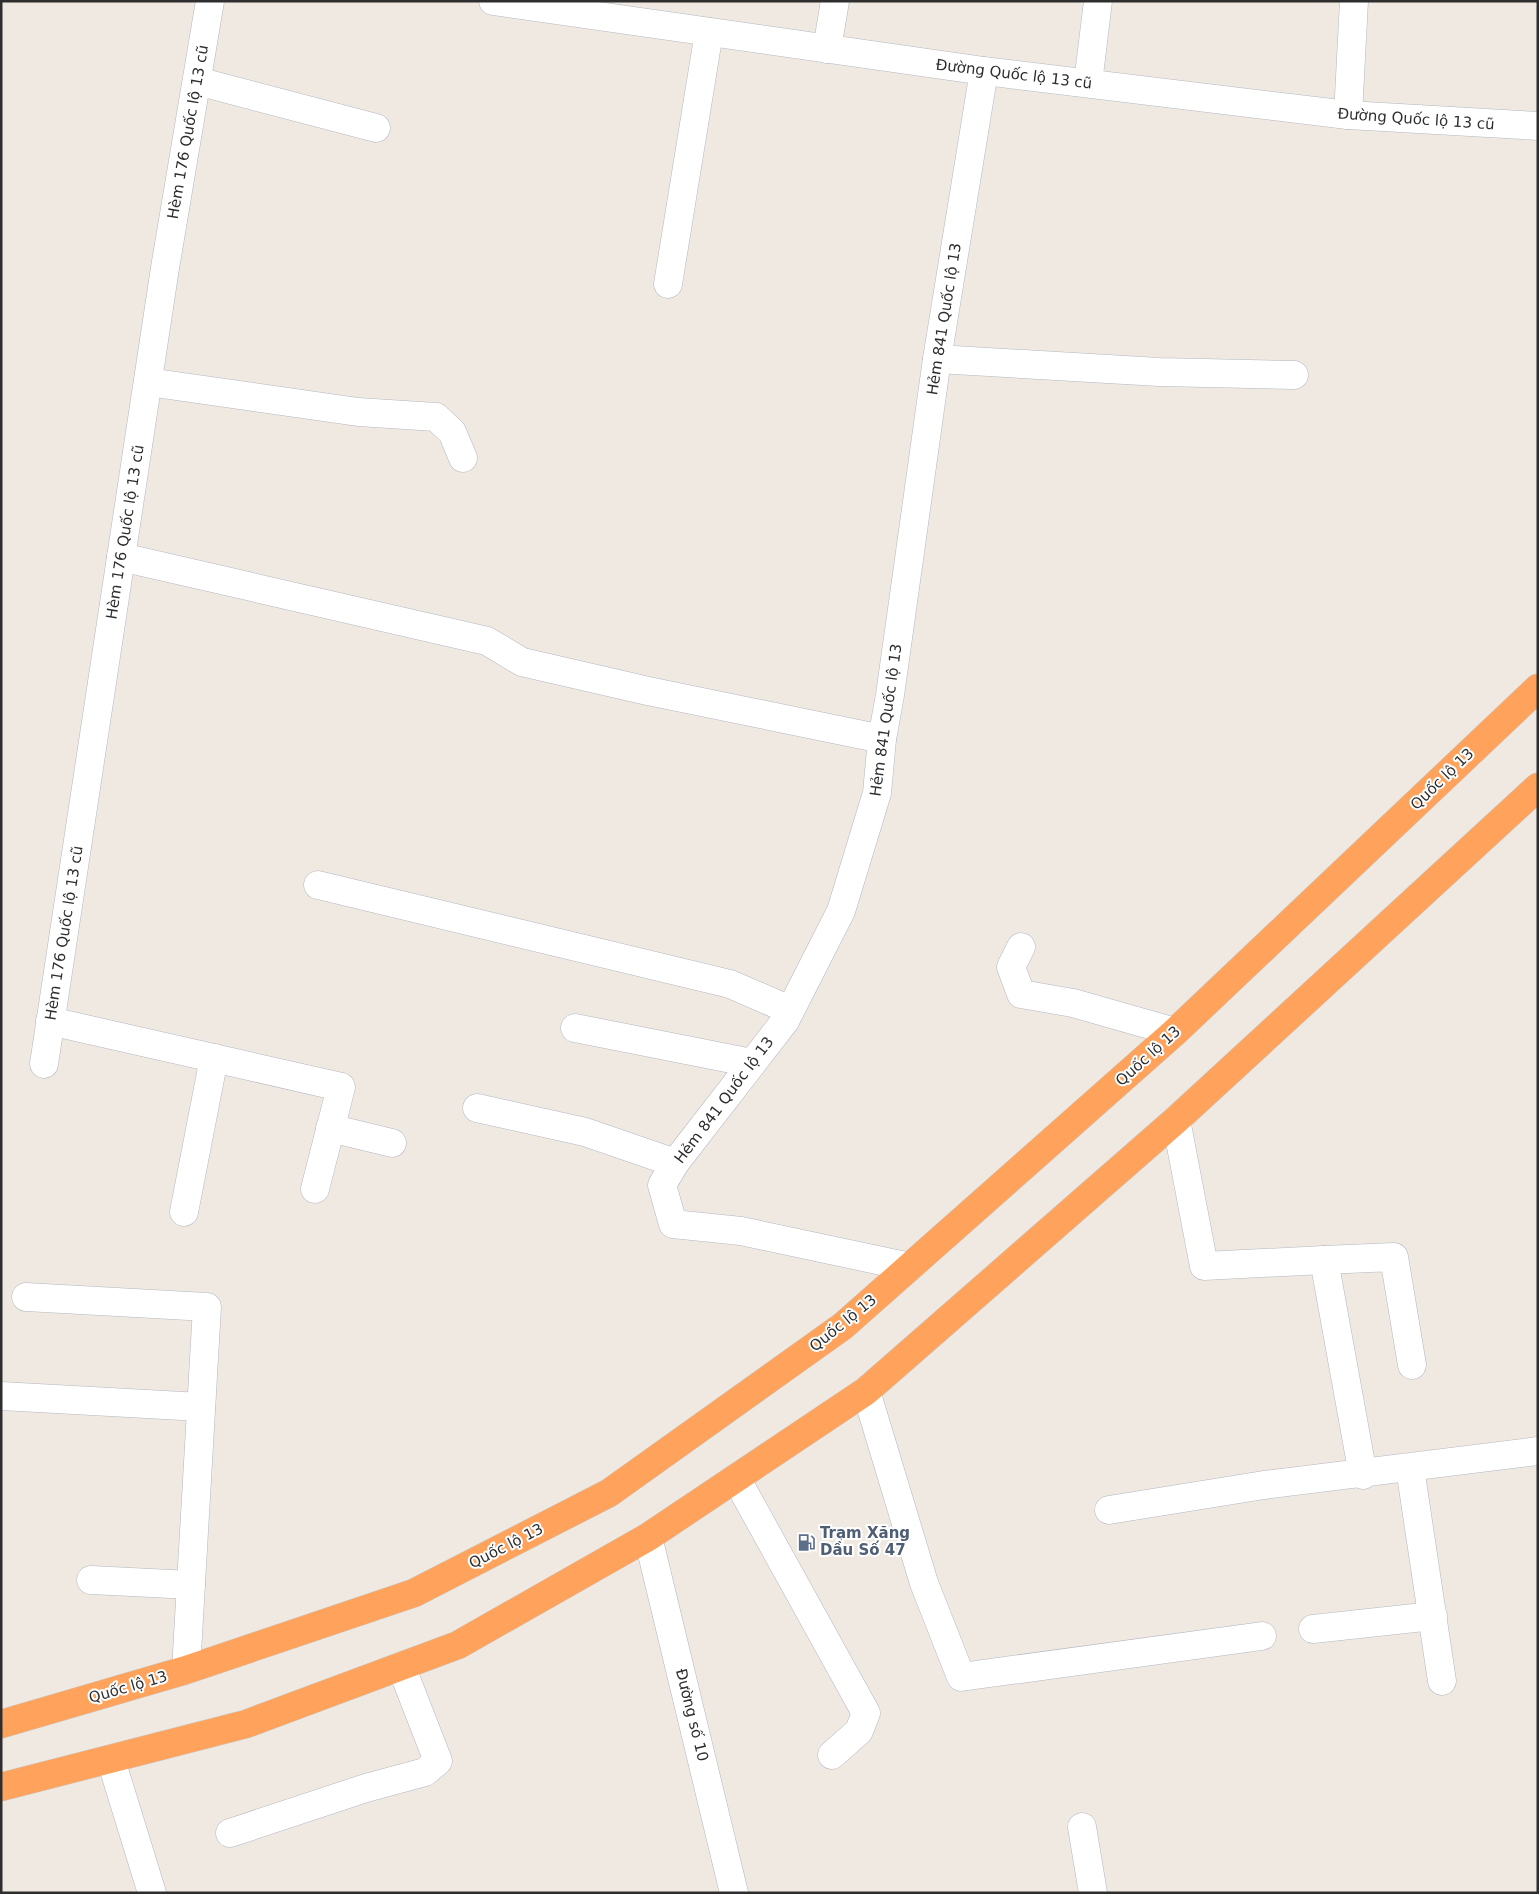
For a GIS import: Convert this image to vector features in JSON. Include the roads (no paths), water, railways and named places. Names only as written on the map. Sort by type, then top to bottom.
[{"type":"highway","name":"Quốc lộ 13","points":[[1,1724],[186,1670],[414,1594],[609,1493],[843,1326],[1175,1032],[1538,688]]},
{"type":"highway","points":[[1,1788],[246,1724],[458,1645],[648,1537],[866,1391],[1176,1120],[1538,786]]},
{"type":"street","name":"Hèm 176 Quốc lộ 13 cũ","points":[[44,1064],[148,382],[210,1]]},
{"type":"street","points":[[827,49],[835,1]]},
{"type":"street","points":[[1088,83],[1098,1]]},
{"type":"street","points":[[1348,116],[1354,1]]},
{"type":"street","name":"Đường Quốc lộ 13 cũ","points":[[497,2],[619,10],[709,32],[984,71],[1348,116],[1538,126]]},
{"type":"street","points":[[668,284],[709,32]]},
{"type":"street","name":"Hẻm 841 Quốc lộ 13","points":[[910,1267],[741,1231],[673,1224],[662,1185],[675,1163],[785,1021],[841,911],[877,794],[882,739],[890,695],[936,359],[984,71]]},
{"type":"street","points":[[197,81],[376,128]]},
{"type":"street","points":[[936,359],[1159,372],[1294,375]]},
{"type":"street","points":[[148,382],[358,412],[436,417],[452,432],[463,458]]},
{"type":"street","points":[[121,557],[487,641],[522,662],[648,691],[882,739]]},
{"type":"street","points":[[318,884],[730,984],[790,1010]]},
{"type":"street","points":[[1021,948],[1011,967],[1020,994],[1073,1003],[1175,1032]]},
{"type":"street","points":[[50,1021],[341,1087],[315,1189]]},
{"type":"street","points":[[575,1028],[752,1063]]},
{"type":"street","points":[[184,1212],[214,1058]]},
{"type":"street","points":[[477,1108],[585,1132],[675,1163]]},
{"type":"street","points":[[1176,1120],[1204,1266],[1394,1257],[1412,1365]]},
{"type":"street","points":[[330,1128],[392,1143]]},
{"type":"street","points":[[1324,1260],[1363,1475]]},
{"type":"street","points":[[26,1297],[207,1307],[186,1670]]},
{"type":"street","points":[[866,1391],[924,1582],[960,1677],[1262,1636]]},
{"type":"street","points":[[1,1396],[201,1407]]},
{"type":"street","points":[[1109,1510],[1264,1485],[1363,1475],[1538,1451]]},
{"type":"street","points":[[1410,1468],[1442,1681]]},
{"type":"street","points":[[736,1478],[866,1713],[858,1731],[832,1755]]},
{"type":"street","name":"Đường số 10","points":[[648,1537],[734,1893]]},
{"type":"street","points":[[91,1580],[191,1585]]},
{"type":"street","points":[[1313,1629],[1433,1616]]},
{"type":"street","points":[[230,1833],[366,1788],[425,1772],[438,1761],[401,1666]]},
{"type":"street","points":[[111,1760],[152,1893]]},
{"type":"street","points":[[1082,1827],[1092,1893]]},
{"type":"place","name":"Trạm Xăng Dầu Số 47","points":[[806,1542]]}]
